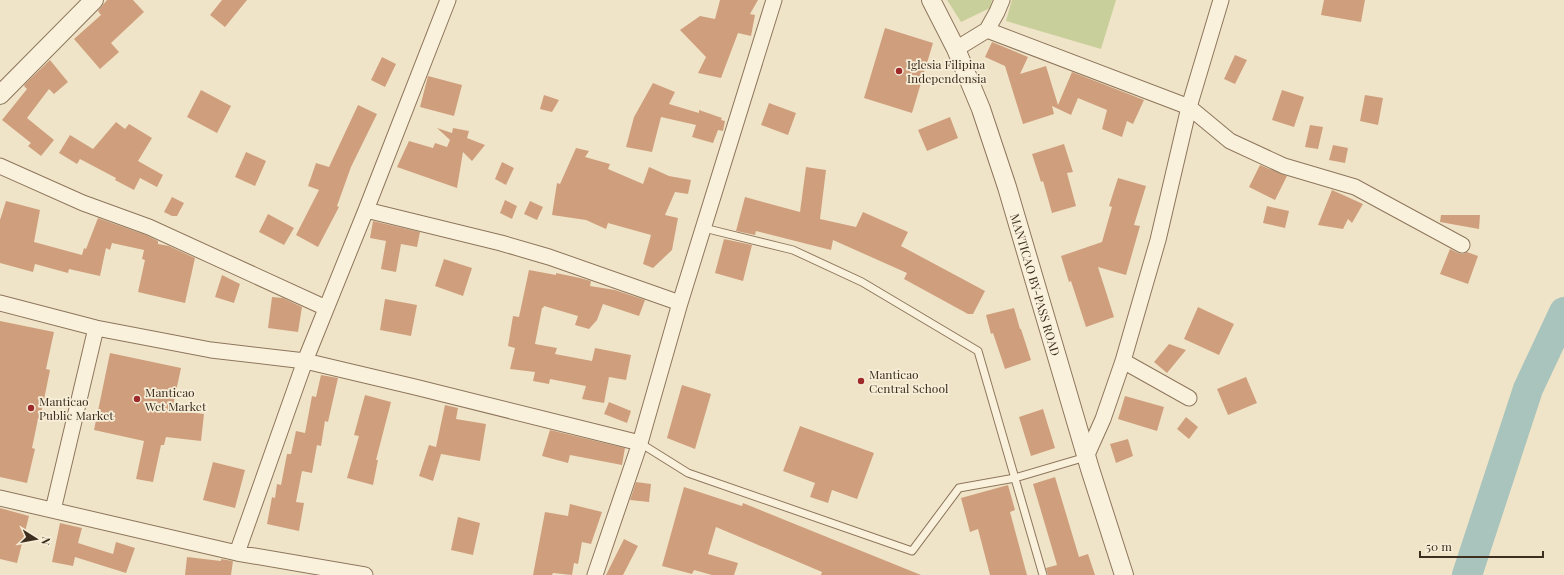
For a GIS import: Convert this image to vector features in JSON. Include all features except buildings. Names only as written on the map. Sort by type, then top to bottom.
[{"type":"street","points":[[0,95],[94,0]]},
{"type":"street","points":[[237,553],[305,361],[448,0]]},
{"type":"street","points":[[595,575],[640,442],[680,303],[774,0]]},
{"type":"street","name":"MANTICAO BY-PASS ROAD","points":[[931,0],[956,49],[981,109],[1006,187],[1086,457],[1124,575]]},
{"type":"street","points":[[956,49],[987,30],[1002,0]]},
{"type":"street","points":[[1086,457],[1103,419],[1123,361],[1158,240],[1189,107],[1221,0]]},
{"type":"street","points":[[987,30],[1189,107],[1230,141],[1284,166],[1355,187],[1462,245]]},
{"type":"street","points":[[0,166],[83,203],[149,227],[326,308]]},
{"type":"street","points":[[366,210],[501,243],[549,257],[680,303]]},
{"type":"street","points":[[0,303],[96,328],[211,350],[305,361],[640,442]]},
{"type":"street","points":[[53,510],[96,328]]},
{"type":"street","points":[[1123,361],[1189,398]]},
{"type":"street","points":[[0,498],[237,553],[365,575]]},
{"type":"lane","points":[[704,228],[793,250],[862,282],[978,351],[1043,575]]},
{"type":"lane","points":[[640,442],[688,473],[912,551],[959,488],[1015,478],[1086,457]]},
{"type":"green space","points":[[947,0],[992,0],[990,8],[961,22]]},
{"type":"green space","points":[[1012,0],[1116,0],[1101,49],[1006,21]]},
{"type":"waterway","points":[[1467,575],[1528,389],[1564,312]]},
{"type":"place","name":"Iglesia Filipina Independensia","points":[[899,71]]},
{"type":"place","name":"Manticao Central School","points":[[861,381]]},
{"type":"place","name":"Manticao Wet Market","points":[[137,399]]},
{"type":"place","name":"Manticao Public Market","points":[[31,408]]}]
